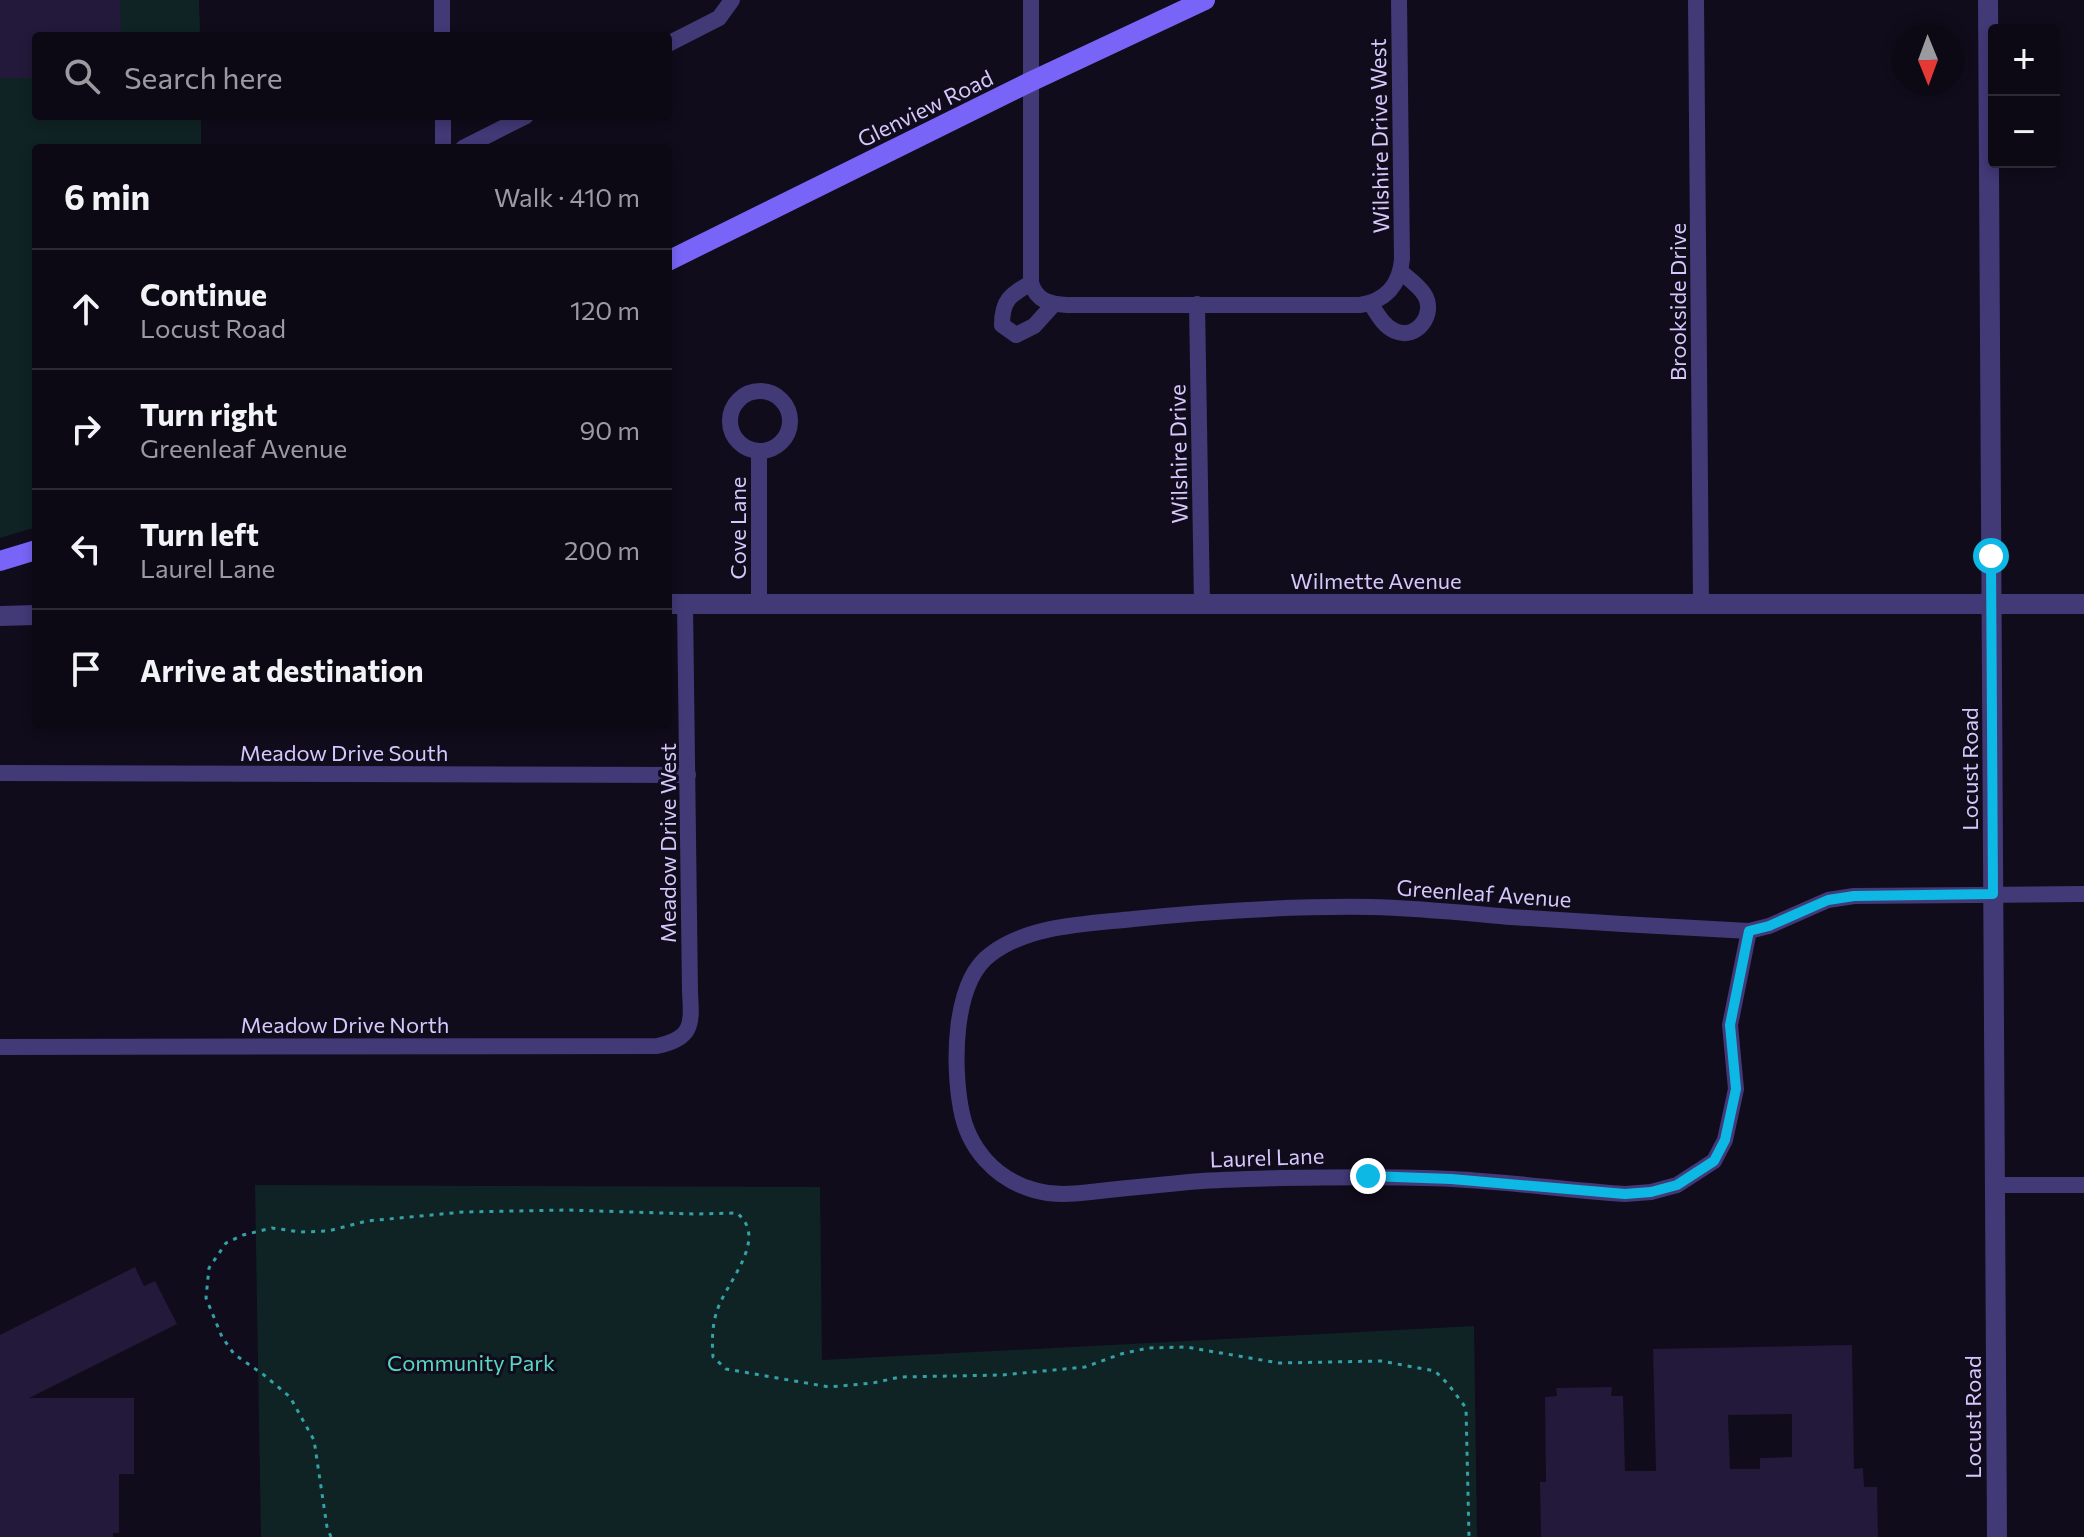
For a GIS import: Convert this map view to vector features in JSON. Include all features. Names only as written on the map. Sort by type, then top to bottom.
[{"type":"main road","name":"Glenview Road","points":[[672,259],[1030,82],[1205,0]]},
{"type":"main road","points":[[0,561],[32,551]]},
{"type":"street","points":[[442,0],[442,32]]},
{"type":"street","points":[[672,42],[719,18],[732,0]]},
{"type":"street","points":[[1031,0],[1031,283],[1034,294],[1054,304],[1370,303],[1391,290],[1401,272],[1426,295],[1428,311],[1423,326],[1410,333],[1396,332],[1383,323],[1370,303]]},
{"type":"street","name":"Wilshire Drive West","points":[[1399,0],[1401,272]]},
{"type":"street","name":"Brookside Drive","points":[[1696,0],[1701,604]]},
{"type":"street","name":"Locust Road","points":[[1988,0],[1997,1537]]},
{"type":"street","points":[[443,120],[443,144]]},
{"type":"street","points":[[471,144],[518,120]]},
{"type":"street","points":[[1031,283],[1010,295],[1002,312],[1002,325],[1016,335],[1034,326],[1054,304]]},
{"type":"street","name":"Wilshire Drive","points":[[1197,304],[1202,604]]},
{"type":"street","name":"Cove Lane","points":[[759,451],[759,604]]},
{"type":"street","name":"Wilmette Avenue","points":[[677,604],[2084,604]]},
{"type":"street","name":"Meadow Drive West","points":[[677,604],[688,775],[692,1015],[686,1032]]},
{"type":"street","points":[[0,616],[32,615]]},
{"type":"street","name":"Meadow Drive South","points":[[0,773],[688,775]]},
{"type":"street","name":"Greenleaf Avenue","points":[[957,1055],[960,1012],[968,985],[988,955],[1013,941],[1085,924],[1226,911],[1372,907],[1749,931],[1769,926],[1828,900],[1854,896],[2084,894]]},
{"type":"street","name":"Laurel Lane","points":[[957,1055],[960,1107],[972,1143],[984,1160],[1000,1173],[1034,1190],[1083,1193],[1197,1181],[1368,1176],[1477,1180],[1625,1194],[1651,1192],[1677,1185],[1696,1174],[1714,1161],[1725,1140],[1736,1089],[1730,1025],[1749,931]]},
{"type":"street","name":"Meadow Drive North","points":[[0,1047],[657,1046],[678,1040],[686,1032]]},
{"type":"street","points":[[1995,1185],[2084,1185]]},
{"type":"path","points":[[331,1537],[324,1512],[314,1440],[290,1397],[234,1354],[222,1337],[206,1298],[209,1268],[226,1243],[272,1228],[315,1232],[398,1217],[566,1210],[737,1213],[745,1222],[750,1239],[742,1264],[716,1312],[713,1357],[726,1369],[754,1375],[829,1387],[900,1377],[1002,1375],[1085,1367],[1148,1348],[1186,1347],[1279,1363],[1381,1361],[1435,1371],[1466,1408],[1469,1537]]},
{"type":"green space","points":[[0,0],[199,0],[200,32],[32,32],[32,120],[201,120],[201,144],[32,144],[32,528],[0,538]]},
{"type":"green space","name":"Community Park","points":[[255,1185],[820,1187],[822,1360],[1474,1326],[1477,1537],[261,1537]]},
{"type":"building","points":[[0,0],[120,0],[121,32],[32,32],[32,78],[0,78]]},
{"type":"building","points":[[135,1267],[144,1286],[155,1281],[177,1324],[29,1398],[134,1398],[134,1474],[119,1474],[119,1533],[113,1533],[113,1537],[0,1537],[0,1335]]},
{"type":"building","points":[[1852,1345],[1854,1469],[1863,1468],[1864,1487],[1877,1487],[1878,1537],[1541,1537],[1540,1482],[1546,1482],[1545,1397],[1557,1396],[1556,1388],[1612,1387],[1611,1396],[1623,1396],[1625,1471],[1656,1471],[1653,1349]],"holes":[[[1792,1414],[1792,1457],[1760,1458],[1760,1469],[1730,1469],[1728,1415]]]},
{"type":"route","points":[[1368,1176],[1516,1183],[1625,1194],[1651,1192],[1677,1185],[1714,1161],[1725,1140],[1736,1089],[1730,1025],[1749,931],[1769,926],[1828,900],[1854,896],[1993,894],[1991,556]]}]
